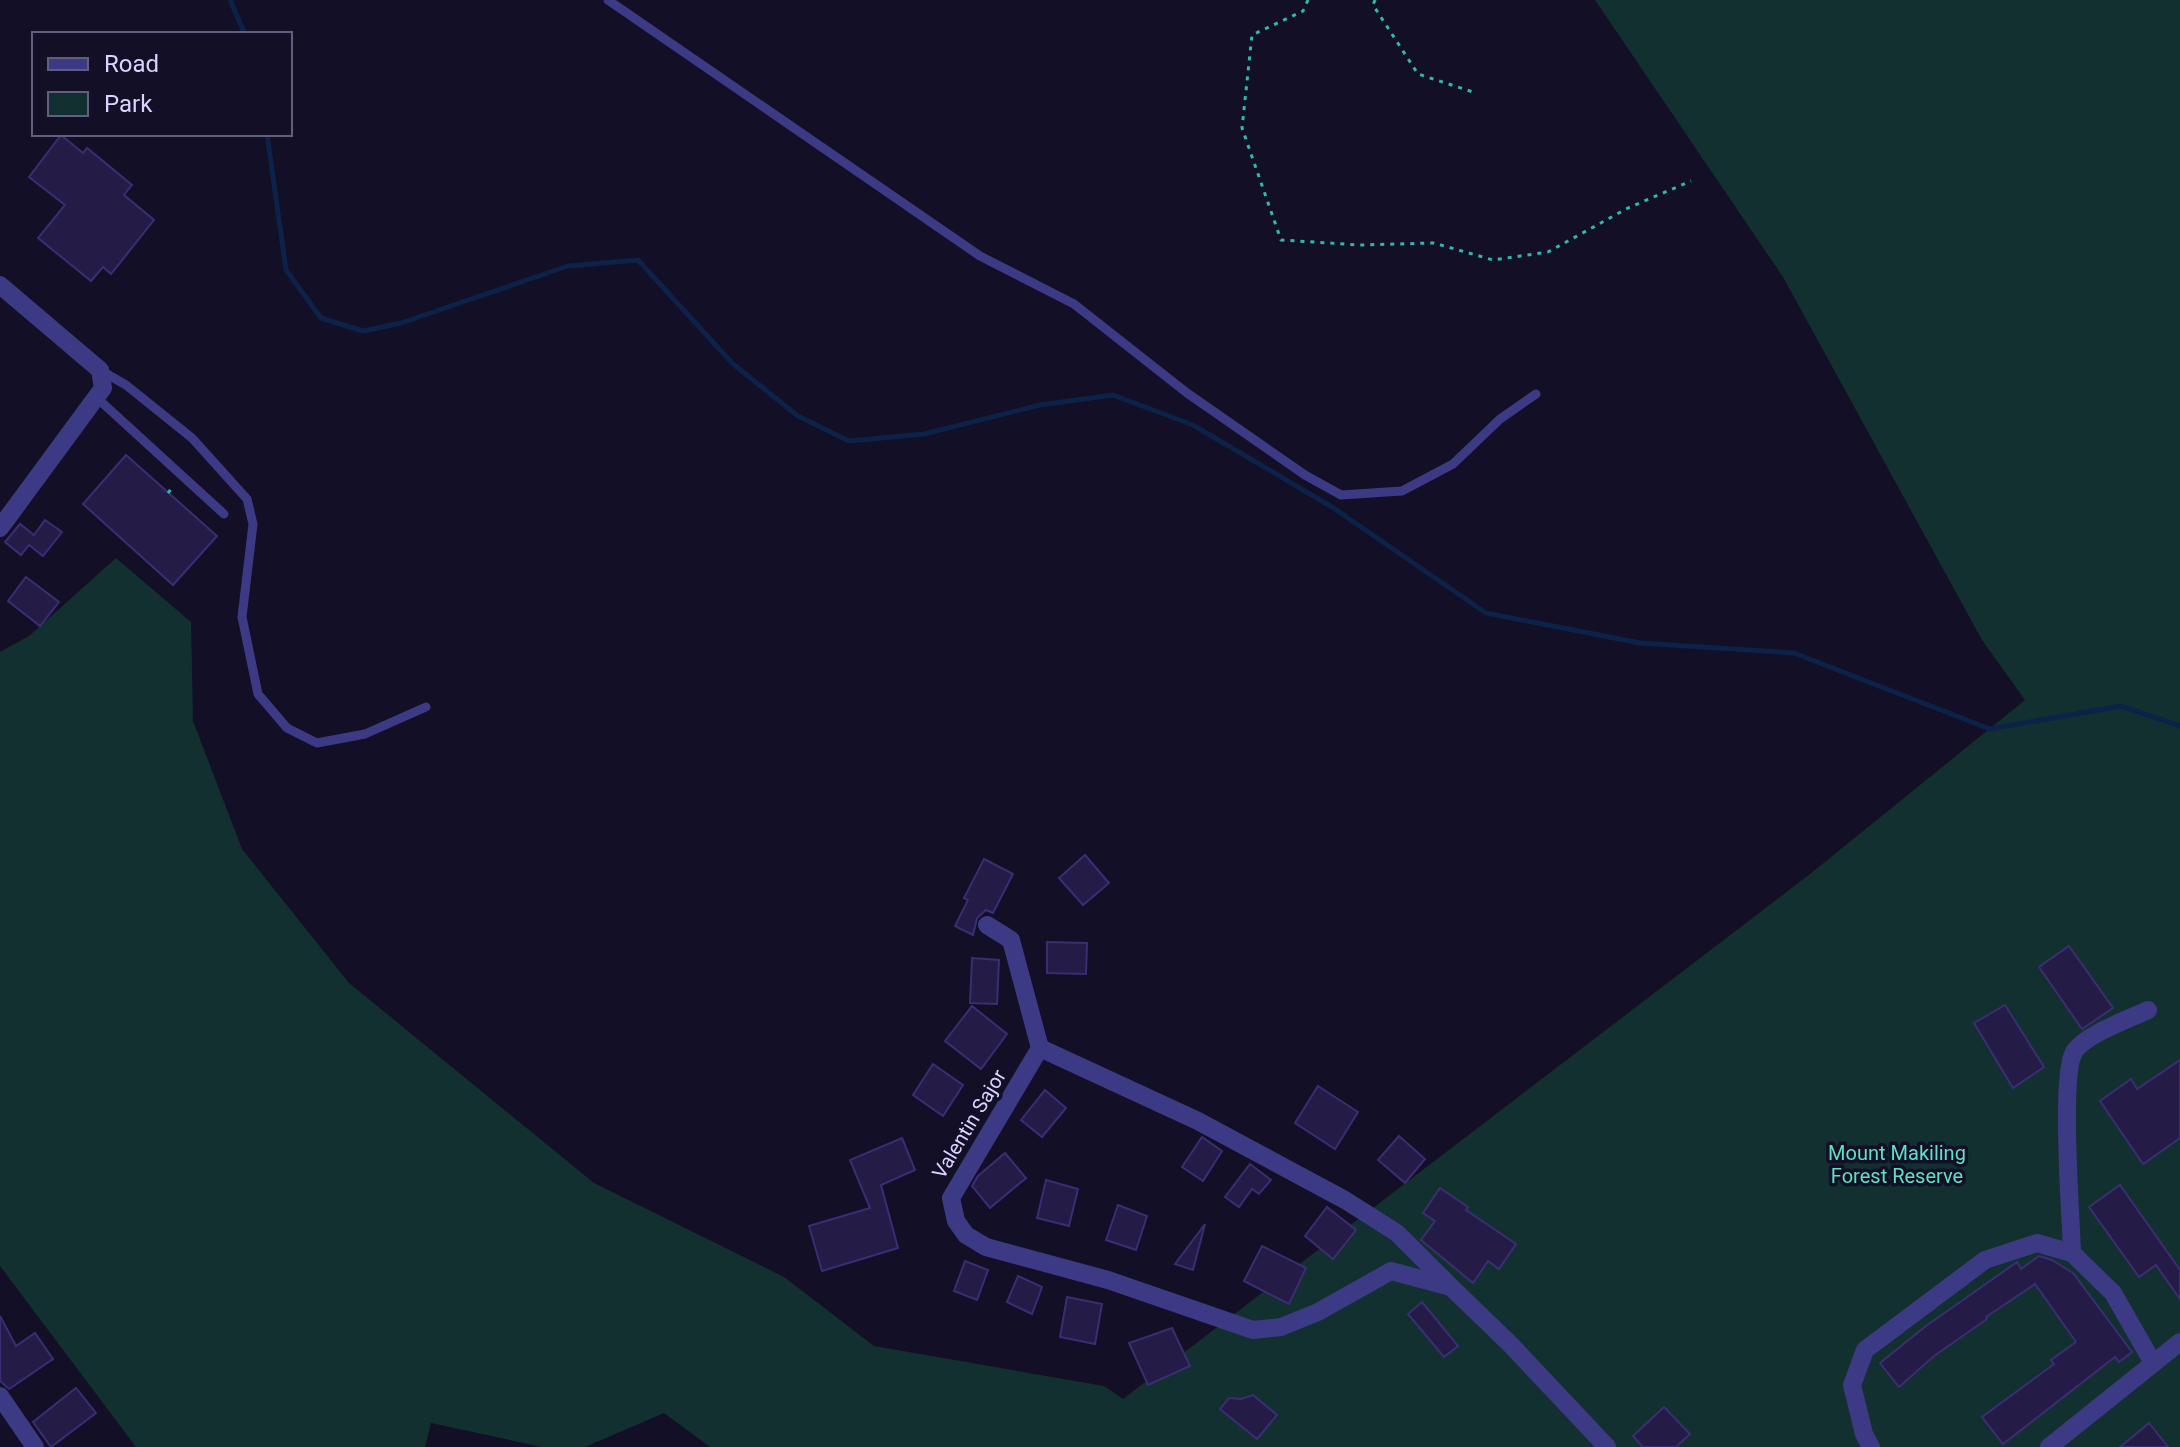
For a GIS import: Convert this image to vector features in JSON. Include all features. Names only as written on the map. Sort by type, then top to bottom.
[{"type":"street","points":[[0,285],[100,370],[103,388],[0,528]]},
{"type":"street","points":[[987,925],[1011,940],[1040,1048]]},
{"type":"street","points":[[2072,1253],[2067,1086],[2074,1051],[2088,1039],[2148,1010]]},
{"type":"street","name":"Valentin Sajor","points":[[1451,1287],[1391,1271],[1318,1312],[1281,1327],[1253,1330],[1108,1280],[986,1247],[966,1235],[956,1221],[951,1198],[1040,1048],[1198,1121],[1345,1200],[1397,1233],[1511,1345],[1607,1447]]},
{"type":"street","points":[[1871,1447],[1864,1434],[1852,1385],[1865,1350],[1985,1260],[2037,1243],[2072,1253],[2113,1293],[2153,1363]]},
{"type":"street","points":[[2049,1447],[2180,1342]]},
{"type":"street","points":[[0,1396],[35,1447]]},
{"type":"lane","points":[[608,0],[980,256],[1074,304],[1187,393],[1305,475],[1341,495],[1402,491],[1453,464],[1500,419],[1536,394]]},
{"type":"lane","points":[[100,370],[126,385],[192,438],[247,499],[253,524],[242,617],[258,694],[287,728],[317,743],[365,734],[426,707]]},
{"type":"lane","points":[[97,398],[224,514]]},
{"type":"path","points":[[1308,0],[1303,11],[1252,35],[1242,128],[1281,240],[1360,245],[1434,243],[1493,260],[1548,252],[1628,208],[1691,181]]},
{"type":"path","points":[[1375,0],[1373,5],[1418,74],[1473,92]]},
{"type":"green space","name":"Mount Makiling Forest Reserve","points":[[1595,0],[2180,0],[2180,1447],[710,1447],[664,1413],[585,1447],[542,1447],[431,1423],[425,1447],[136,1447],[0,1266],[0,652],[29,636],[116,558],[191,622],[193,721],[242,849],[349,983],[594,1183],[784,1277],[874,1346],[1104,1386],[1123,1399],[1810,874],[2025,700],[1982,640],[1783,277]]},
{"type":"building","points":[[62,136],[83,153],[87,148],[132,185],[124,195],[154,220],[111,274],[103,267],[91,281],[38,238],[65,205],[29,177]]},
{"type":"building","points":[[126,455],[217,536],[173,585],[83,504]]},
{"type":"building","points":[[45,520],[62,532],[43,556],[29,545],[21,555],[5,542],[20,524],[34,535]]},
{"type":"building","points":[[26,577],[59,602],[40,626],[8,601]]},
{"type":"building","points":[[1085,855],[1109,883],[1083,905],[1059,878]]},
{"type":"building","points":[[984,859],[1013,874],[993,913],[986,910],[977,918],[973,935],[955,926],[968,900],[964,898]]},
{"type":"building","points":[[1047,942],[1087,943],[1086,974],[1047,973]]},
{"type":"building","points":[[2069,946],[2113,1008],[2082,1029],[2039,967]]},
{"type":"building","points":[[972,958],[999,960],[997,1004],[970,1003]]},
{"type":"building","points":[[2005,1005],[2044,1067],[2013,1088],[1974,1023]]},
{"type":"building","points":[[972,1006],[1007,1034],[981,1069],[945,1041]]},
{"type":"building","points":[[2180,1060],[2180,1138],[2143,1164],[2100,1101],[2131,1079],[2137,1089]]},
{"type":"building","points":[[933,1064],[963,1085],[943,1116],[913,1095]]},
{"type":"building","points":[[1318,1086],[1358,1112],[1335,1149],[1295,1123]]},
{"type":"building","points":[[1045,1090],[1066,1108],[1042,1137],[1021,1120]]},
{"type":"building","points":[[1399,1136],[1425,1159],[1405,1183],[1378,1160]]},
{"type":"building","points":[[1202,1137],[1222,1151],[1203,1181],[1182,1167]]},
{"type":"building","points":[[902,1138],[915,1170],[881,1185],[898,1248],[822,1271],[809,1226],[870,1208],[850,1160]]},
{"type":"building","points":[[1005,1153],[1026,1178],[990,1208],[972,1186],[978,1176]]},
{"type":"building","points":[[1250,1164],[1271,1180],[1259,1194],[1252,1189],[1239,1207],[1225,1197]]},
{"type":"building","points":[[1046,1180],[1078,1189],[1069,1226],[1037,1218]]},
{"type":"building","points":[[2120,1185],[2180,1270],[2180,1299],[2156,1265],[2139,1277],[2089,1207]]},
{"type":"building","points":[[1440,1188],[1516,1244],[1499,1269],[1488,1261],[1473,1283],[1421,1240],[1435,1221],[1423,1213]]},
{"type":"building","points":[[1118,1205],[1147,1216],[1136,1250],[1106,1240]]},
{"type":"building","points":[[1327,1207],[1356,1230],[1333,1259],[1305,1236]]},
{"type":"building","points":[[1205,1224],[1193,1270],[1175,1264]]},
{"type":"building","points":[[1262,1246],[1306,1268],[1289,1304],[1244,1281]]},
{"type":"building","points":[[2039,1256],[2073,1273],[2132,1352],[2119,1362],[2115,1357],[2003,1444],[1982,1417],[2054,1364],[2051,1360],[2076,1342],[2035,1284],[1934,1356],[1899,1387],[1880,1363],[1926,1326],[2017,1262],[2021,1269]]},
{"type":"building","points":[[965,1261],[988,1270],[977,1300],[954,1291]]},
{"type":"building","points":[[1018,1276],[1042,1287],[1032,1314],[1007,1302]]},
{"type":"building","points":[[1067,1297],[1102,1304],[1095,1344],[1060,1337]]},
{"type":"building","points":[[1422,1302],[1458,1346],[1444,1357],[1408,1314]]},
{"type":"building","points":[[0,1316],[16,1346],[35,1333],[53,1359],[9,1389],[0,1381]]},
{"type":"building","points":[[1172,1328],[1190,1366],[1148,1385],[1129,1343]]},
{"type":"building","points":[[76,1388],[96,1413],[51,1447],[33,1422]]},
{"type":"building","points":[[1253,1395],[1277,1415],[1257,1439],[1220,1409],[1229,1398],[1241,1399]]},
{"type":"building","points":[[1664,1407],[1690,1434],[1676,1447],[1643,1447],[1633,1436]]},
{"type":"building","points":[[2149,1423],[2168,1447],[2120,1447],[2136,1434]]},
{"type":"waterway","points":[[230,0],[244,32]]},
{"type":"waterway","points":[[267,136],[286,270],[321,318],[363,331],[401,323],[568,266],[638,260],[733,364],[798,416],[849,441],[924,434],[1040,405],[1113,395],[1193,425],[1332,507],[1486,613],[1640,643],[1794,653],[1990,729],[2121,706],[2180,726]]}]
